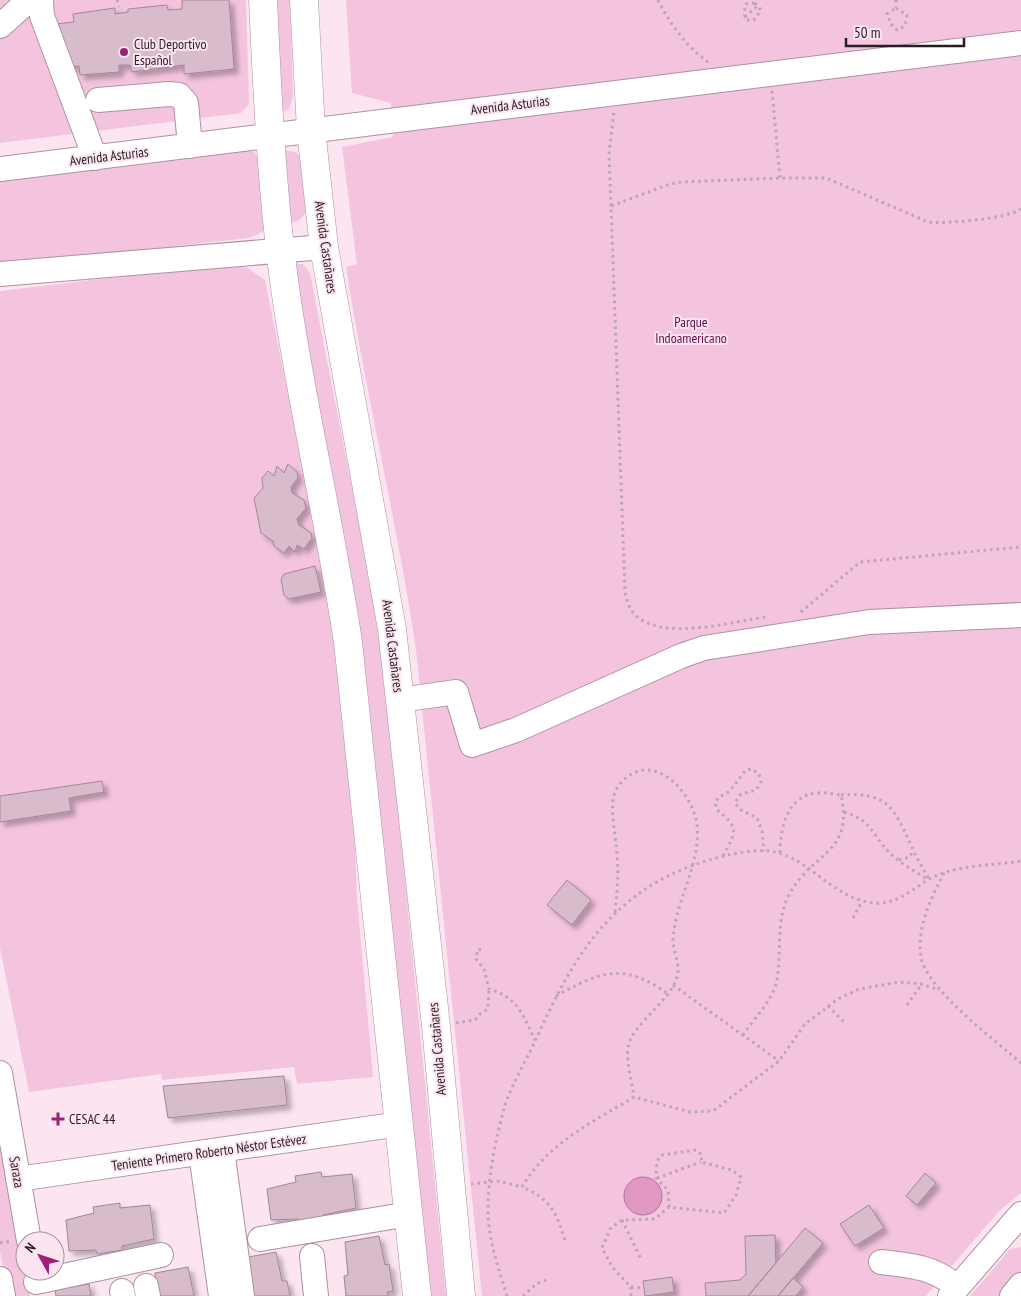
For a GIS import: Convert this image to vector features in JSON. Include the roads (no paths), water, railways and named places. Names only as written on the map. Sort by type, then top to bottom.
[{"type":"main road","points":[[263,0],[269,136],[280,251],[292,336],[336,564],[348,642],[417,1296]]},
{"type":"main road","name":"Avenida Castañares","points":[[304,0],[311,130],[324,247],[392,629],[461,1296]]},
{"type":"street","points":[[0,26],[29,0]]},
{"type":"street","points":[[41,0],[42,16],[96,158]]},
{"type":"street","name":"Avenida Asturias","points":[[0,168],[96,158],[1021,43]]},
{"type":"street","points":[[98,100],[169,94],[180,95],[186,103],[190,146]]},
{"type":"street","points":[[0,274],[324,247]]},
{"type":"street","points":[[400,700],[456,692],[472,745],[516,730],[681,656],[704,648],[868,622],[1021,615]]},
{"type":"street","name":"Saraza","points":[[0,1073],[27,1231]]},
{"type":"street","name":"Teniente Primero Roberto Néstor Estévez","points":[[18,1179],[400,1124]]},
{"type":"street","points":[[212,1151],[221,1296]]},
{"type":"street","points":[[212,1151],[242,1296]]},
{"type":"street","points":[[260,1238],[409,1214]]},
{"type":"street","points":[[880,1262],[932,1270],[944,1276],[954,1292],[1021,1214]]},
{"type":"street","points":[[36,1283],[161,1255]]},
{"type":"street","points":[[312,1256],[316,1296]]},
{"type":"street","points":[[0,1279],[3,1296]]},
{"type":"street","points":[[1012,1296],[1021,1285]]},
{"type":"place","name":"Club Deportivo Español","points":[[124,52]]},
{"type":"place","name":"CESAC 44","points":[[58,1119]]},
{"type":"park label","name":"Parque Indoamericano","points":[[691,330]]}]
